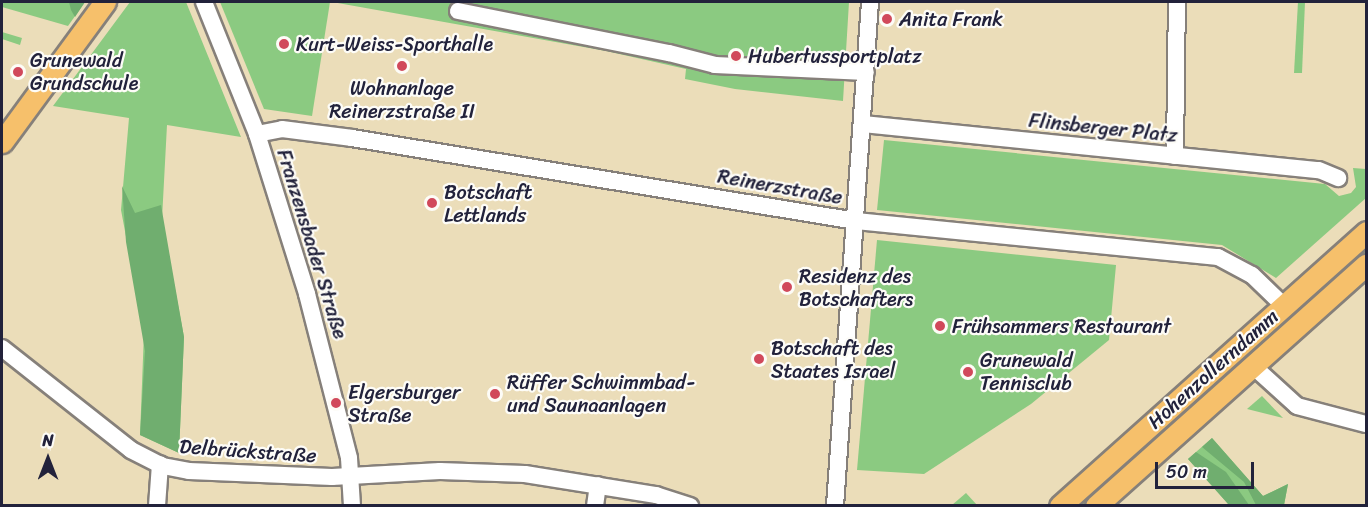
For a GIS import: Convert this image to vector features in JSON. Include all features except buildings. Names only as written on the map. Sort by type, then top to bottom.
[{"type":"main road","points":[[2,142],[101,6]]},
{"type":"main road","name":"Hohenzollerndamm","points":[[1060,506],[1366,232]]},
{"type":"main road","name":"Hohenzollerndamm","points":[[1096,506],[1366,265]]},
{"type":"street","name":"Franzensbader Straße","points":[[204,2],[257,135],[307,294],[352,477],[352,506]]},
{"type":"street","points":[[835,506],[870,2]]},
{"type":"street","points":[[1175,156],[1177,2]]},
{"type":"street","points":[[458,11],[669,52],[715,65],[866,72]]},
{"type":"street","name":"Flinsberger Platz","points":[[863,124],[1319,170],[1338,178]]},
{"type":"street","name":"Reinerzstraße","points":[[257,135],[282,129],[352,138],[856,221],[1218,257],[1252,275],[1284,306]]},
{"type":"street","name":"Delbrückstraße","points":[[2,348],[131,450],[160,464],[189,471],[352,477]]},
{"type":"street","points":[[1253,366],[1297,406],[1366,424]]},
{"type":"street","points":[[157,506],[160,464]]},
{"type":"street","points":[[352,477],[440,471],[504,473],[656,495],[690,506]]},
{"type":"street","points":[[595,506],[598,485]]},
{"type":"green space","points":[[2,2],[85,2],[68,26],[2,7]]},
{"type":"green space","points":[[69,2],[85,2],[75,17],[71,10]]},
{"type":"green space","points":[[130,2],[186,2],[241,137],[167,125],[162,219],[184,337],[179,453],[140,435],[144,332],[121,210],[129,118],[53,106]]},
{"type":"green space","points":[[220,2],[330,2],[312,116],[264,109]]},
{"type":"green space","name":"Hubertussportplatz","points":[[332,2],[849,2],[843,101],[735,89],[685,79],[686,69],[606,51]]},
{"type":"green space","points":[[1298,2],[1305,2],[1302,73],[1294,73]]},
{"type":"green space","points":[[2,32],[22,38],[20,45],[2,39]]},
{"type":"green space","points":[[884,140],[1325,184],[1339,196],[1351,193],[1356,187],[1353,168],[1366,169],[1366,198],[1276,278],[1222,245],[877,210]]},
{"type":"green space","points":[[122,186],[135,213],[161,205],[184,337],[179,453],[140,435],[145,351],[126,242]]},
{"type":"green space","name":"Grunewald Tennisclub","points":[[877,240],[1116,265],[1109,340],[1031,404],[924,474],[857,470]]},
{"type":"green space","points":[[1366,243],[1366,257],[1239,370],[1232,363]]},
{"type":"green space","points":[[1226,368],[1233,376],[1087,505],[1071,506]]},
{"type":"green space","points":[[1262,396],[1283,418],[1247,409]]},
{"type":"green space","points":[[1212,438],[1263,496],[1288,484],[1284,505],[1229,505],[1188,459]]},
{"type":"green space","points":[[1212,438],[1263,496],[1288,484],[1284,505],[1256,505],[1244,482],[1202,447]]},
{"type":"green space","points":[[1196,452],[1226,472],[1249,505],[1229,505],[1188,459]]},
{"type":"green space","points":[[966,493],[977,505],[952,505]]},
{"type":"place","name":"Anita Frank","points":[[887,19]]},
{"type":"place","name":"Kurt-Weiss-Sporthalle","points":[[284,44]]},
{"type":"place","name":"Hubertussportplatz","points":[[736,56]]},
{"type":"place","name":"Wohnanlage Reinerzstraße II","points":[[402,66]]},
{"type":"place","name":"Grunewald Grundschule","points":[[18,72]]},
{"type":"place","name":"Botschaft Lettlands","points":[[432,203]]},
{"type":"place","name":"Residenz des Botschafters","points":[[787,287]]},
{"type":"place","name":"Frühsammers Restaurant","points":[[940,326]]},
{"type":"place","name":"Botschaft des Staates Israel","points":[[759,359]]},
{"type":"place","name":"Grunewald Tennisclub","points":[[968,372]]},
{"type":"place","name":"Rüffer Schwimmbad- und Saunaanlagen","points":[[495,394]]},
{"type":"place","name":"Elgersburger Straße","points":[[336,403]]}]
